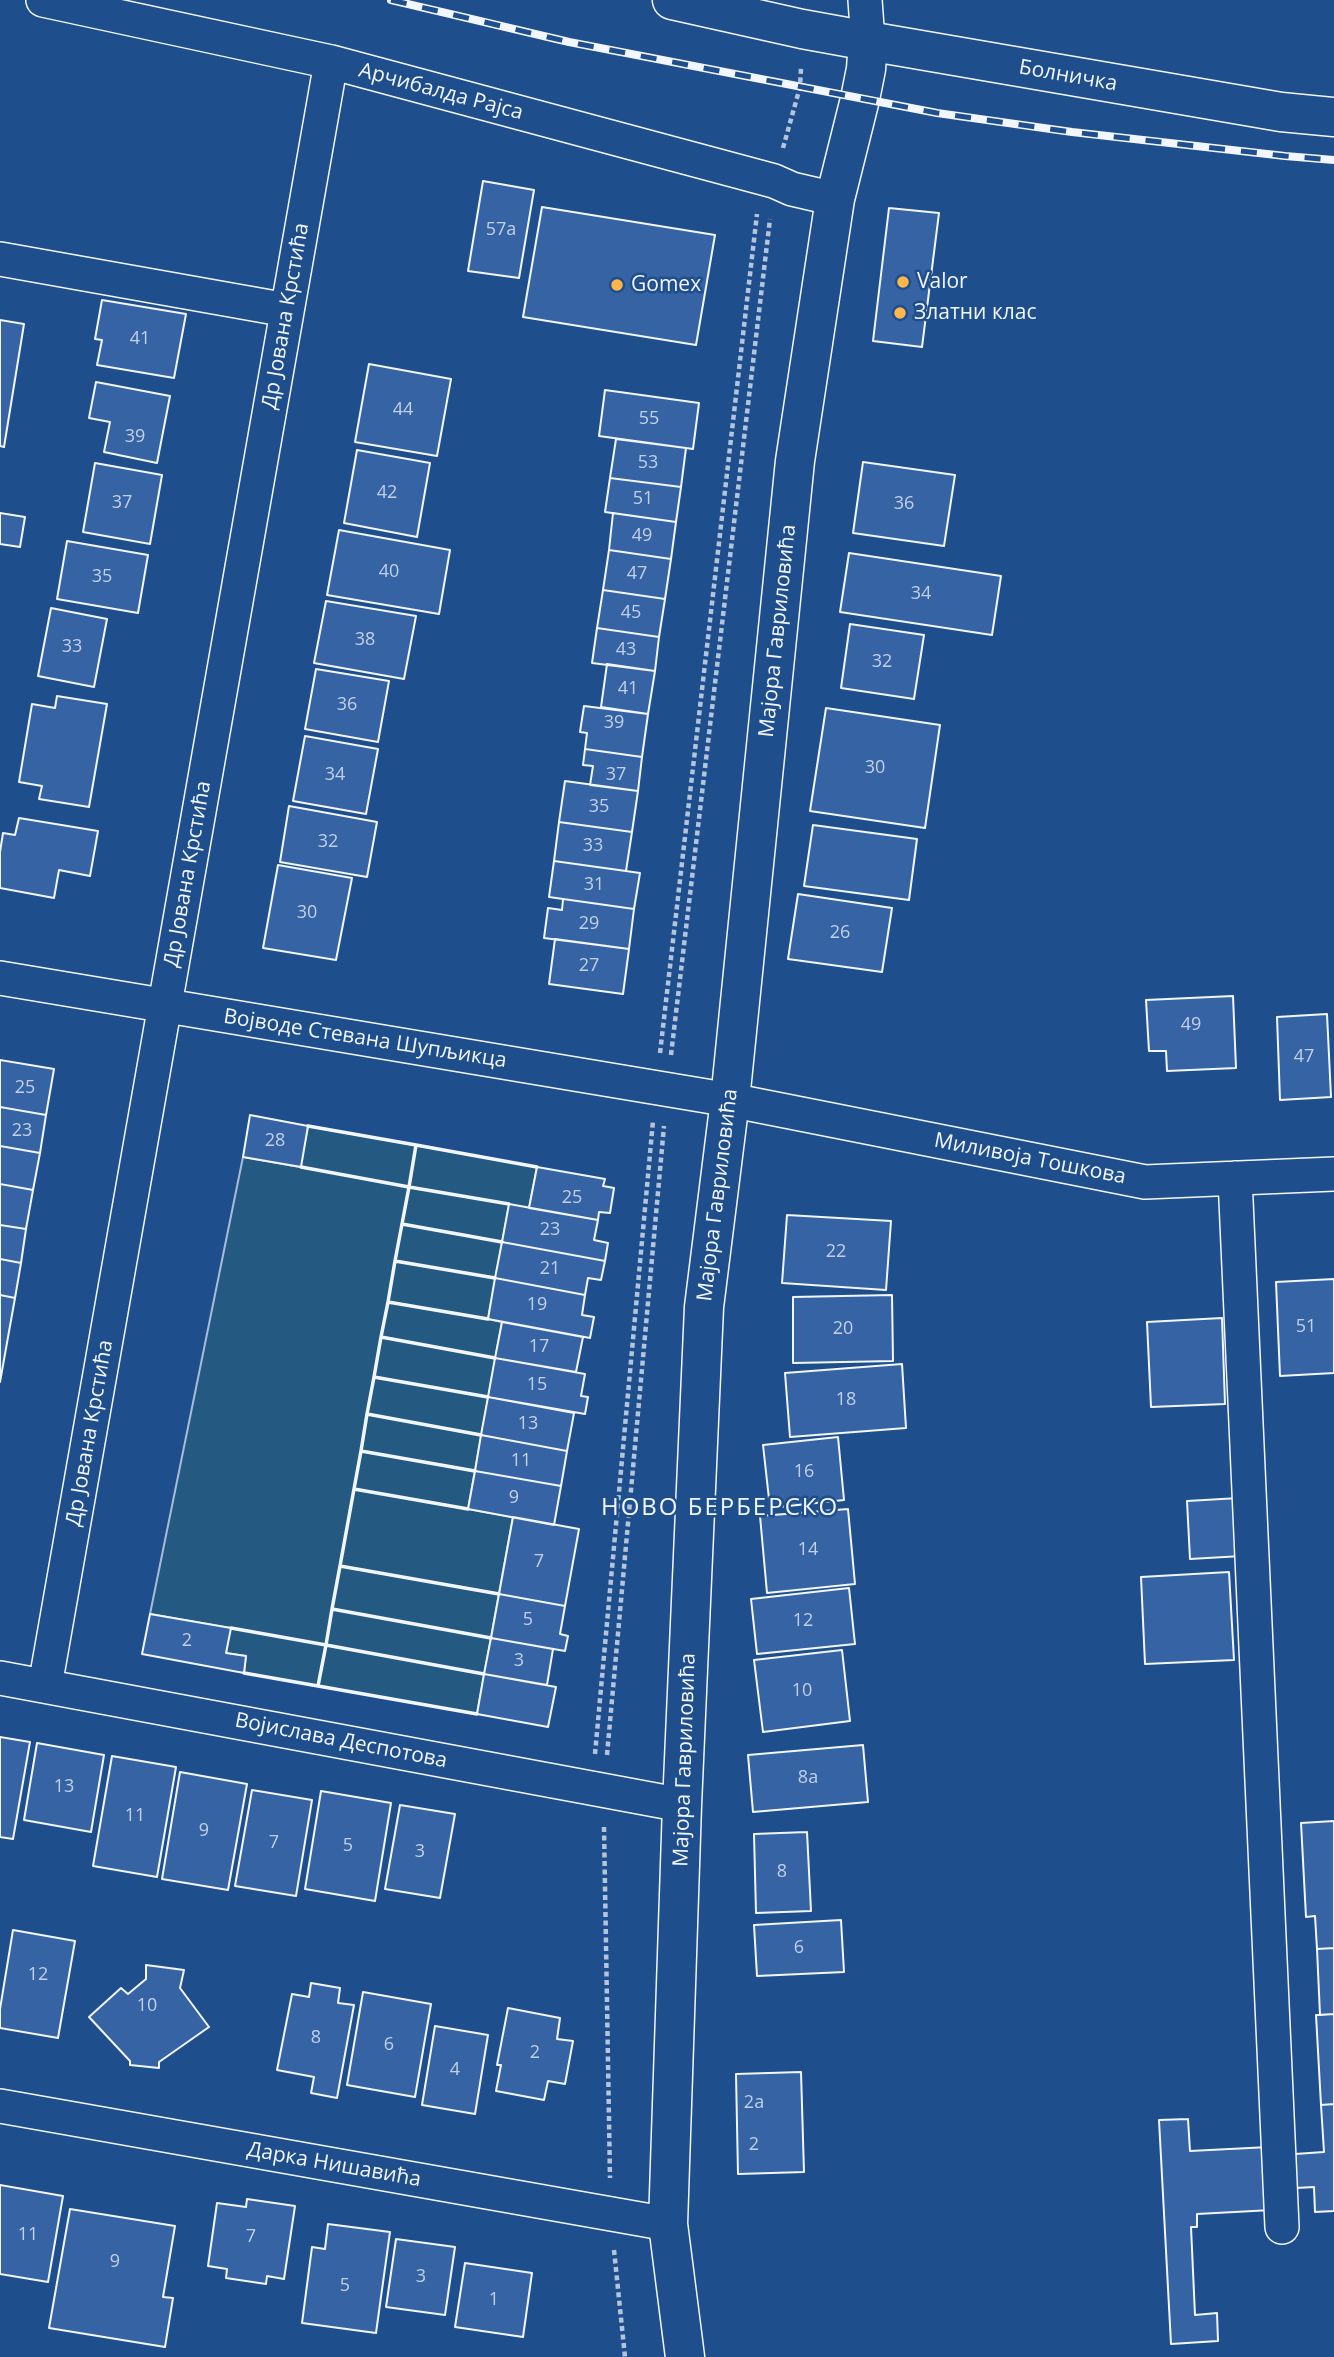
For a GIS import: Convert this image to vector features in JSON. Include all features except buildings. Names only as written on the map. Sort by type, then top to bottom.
[{"type":"street","name":"Арчибалда Рајса","points":[[43,0],[331,62],[835,199]]},
{"type":"street","name":"Болничка","points":[[673,0],[868,41],[1281,112],[1334,117]]},
{"type":"street","points":[[865,0],[868,41]]},
{"type":"street","name":"Мајора Гавриловића","points":[[685,2357],[668,2224],[682,1805],[704,1307],[730,1100],[795,461],[835,199],[860,99],[868,41]]},
{"type":"street","name":"Др Јована Крстића","points":[[45,1686],[331,62]]},
{"type":"street","points":[[0,259],[287,310]]},
{"type":"street","name":"Војводе Стевана Шупљикца","points":[[0,978],[730,1100]]},
{"type":"street","name":"Миливоја Тошкова","points":[[730,1100],[1145,1182],[1334,1174]]},
{"type":"street","points":[[1235,1178],[1282,2227]]},
{"type":"street","name":"Војислава Деспотова","points":[[0,1678],[682,1805]]},
{"type":"street","name":"Дарка Нишавића","points":[[0,2106],[668,2224]]},
{"type":"path","points":[[625,2357],[610,2213],[604,1790],[662,1089],[774,181],[800,87],[802,29]]},
{"type":"path","points":[[604,1790],[593,1771],[662,1089],[758,199],[774,181]]},
{"type":"shaded area","points":[[308,1126],[537,1167],[529,1208],[509,1205],[488,1319],[502,1322],[468,1509],[513,1517],[477,1714],[244,1673],[246,1656],[226,1653],[230,1628],[150,1614],[243,1157],[300,1167]]},
{"type":"railway","points":[[391,0],[569,42],[937,113],[1072,132],[1334,160]]},
{"type":"wall","points":[[308,1126],[416,1145]]},
{"type":"wall","points":[[301,1167],[409,1187],[416,1145],[537,1167]]},
{"type":"wall","points":[[402,1224],[409,1187],[509,1204]]},
{"type":"wall","points":[[395,1261],[402,1224],[502,1242]]},
{"type":"wall","points":[[388,1302],[395,1261],[495,1278]]},
{"type":"wall","points":[[381,1337],[388,1302],[488,1319]]},
{"type":"wall","points":[[374,1377],[381,1337],[495,1358]]},
{"type":"wall","points":[[367,1414],[374,1377],[488,1397]]},
{"type":"wall","points":[[361,1451],[367,1414],[481,1435]]},
{"type":"wall","points":[[354,1489],[361,1451],[475,1471]]},
{"type":"wall","points":[[340,1566],[354,1489],[468,1509]]},
{"type":"wall","points":[[484,1674],[326,1645],[340,1566],[499,1594]]},
{"type":"wall","points":[[332,1609],[491,1638]]},
{"type":"wall","points":[[231,1628],[326,1645],[318,1686],[477,1714]]},
{"type":"wall","points":[[244,1673],[318,1686]]},
{"type":"place","name":"Valor","points":[[903,282]]},
{"type":"place","name":"Gomex","points":[[617,285]]},
{"type":"place","name":"Златни клас","points":[[900,313]]},
{"type":"district","name":"НОВО БЕРБЕРСКО","points":[[720,1508]]}]
